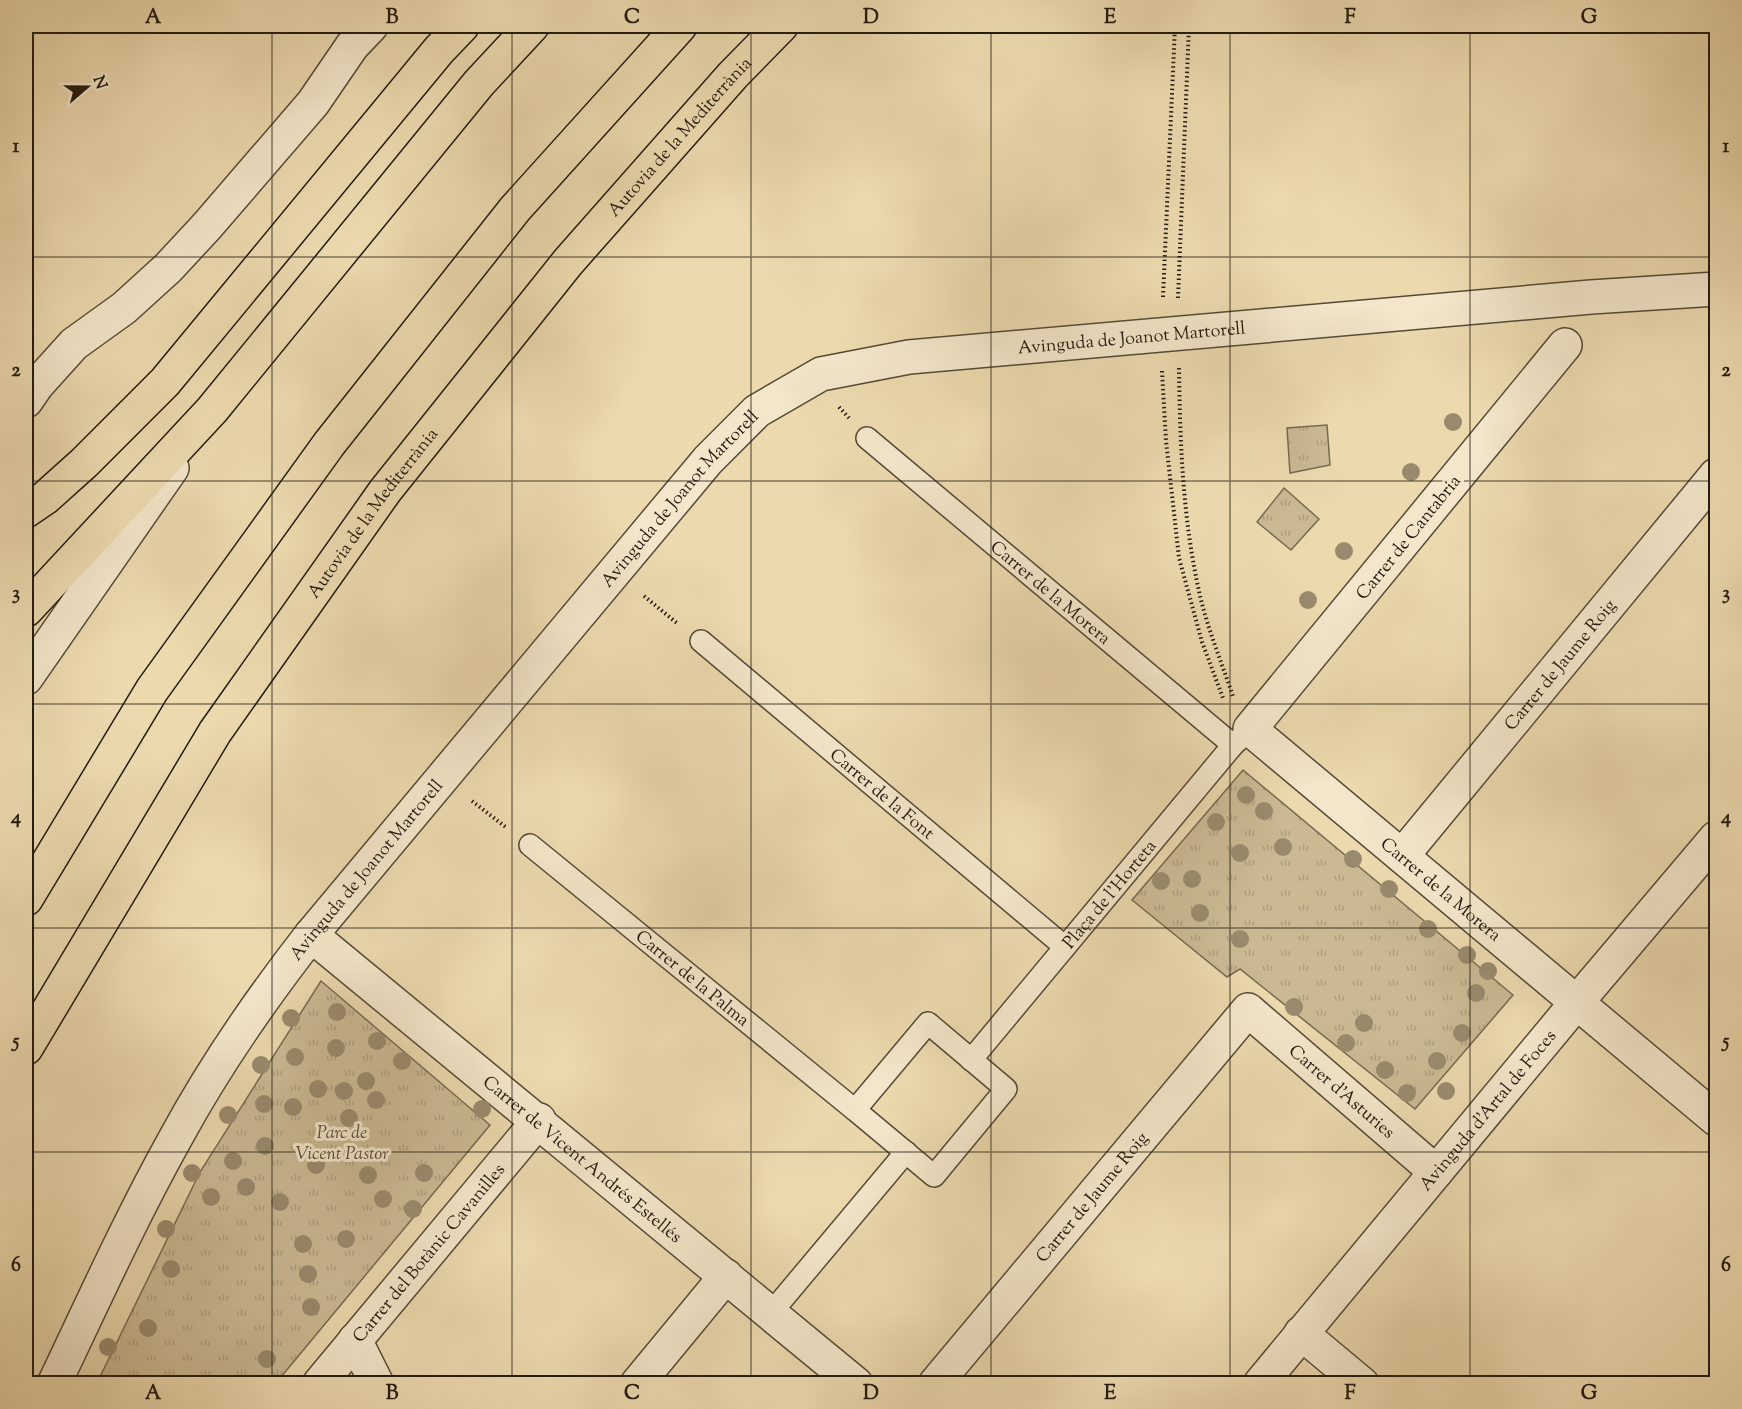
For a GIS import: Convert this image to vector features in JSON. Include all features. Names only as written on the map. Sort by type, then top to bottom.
[{"type":"highway","points":[[32,505],[84,463],[165,382],[462,26]]},
{"type":"highway","points":[[26,610],[212,410],[471,92],[531,26]]},
{"type":"highway","points":[[26,899],[152,690],[329,444],[515,209],[680,26]]},
{"type":"highway","name":"Autovia de la Mediterrània","points":[[26,1048],[215,732],[385,491],[568,262],[733,75],[781,26]]},
{"type":"street","points":[[26,401],[74,344],[124,308],[168,268],[207,226],[313,103],[352,46],[371,26]]},
{"type":"street","name":"Avinguda de Joanot Martorell","points":[[54,1383],[132,1219],[175,1138],[222,1060],[267,993],[311,935],[708,460],[757,411],[821,374],[909,357],[1591,297],[1716,289]]},
{"type":"street","name":"Carrer de Cantabria","points":[[1242,737],[1565,345]]},
{"type":"street","points":[[26,678],[212,410]]},
{"type":"street","name":"Carrer de Jaume Roig","points":[[1402,856],[1716,475]]},
{"type":"street","name":"Carrer de la Morera","points":[[1242,737],[1402,856],[1716,1119]]},
{"type":"street","name":"Avinguda d'Artal de Foces","points":[[1260,1383],[1716,838]]},
{"type":"street","name":"Carrer de Vicent Andrés Estellés","points":[[311,935],[539,1120],[856,1383]]},
{"type":"street","name":"Carrer de Jaume Roig","points":[[935,1383],[1248,1010]]},
{"type":"street","name":"Carrer d'Asturies","points":[[1248,1010],[1436,1172]]},
{"type":"street","name":"Carrer del Botànic Cavanilles","points":[[319,1383],[539,1120]]},
{"type":"street","points":[[637,1383],[726,1276]]},
{"type":"street","points":[[1301,1333],[1362,1383]]},
{"type":"street","points":[[355,1340],[377,1383]]},
{"type":"lane","name":"Carrer de la Morera","points":[[867,438],[1242,737]]},
{"type":"lane","name":"Carrer de la Font","points":[[701,641],[1065,947]]},
{"type":"lane","name":"Plaça de l'Horteta","points":[[971,1060],[1242,737]]},
{"type":"lane","name":"Carrer de la Palma","points":[[530,845],[855,1110]]},
{"type":"lane","points":[[928,1023],[971,1060],[1006,1089],[934,1176],[855,1110],[928,1023]]},
{"type":"lane","points":[[771,1313],[906,1152]]},
{"type":"path","points":[[1163,297],[1175,26]]},
{"type":"path","points":[[1189,26],[1178,335],[1179,431],[1188,534],[1201,602],[1234,699],[1242,737]]},
{"type":"path","points":[[1162,370],[1166,441],[1179,558],[1202,642],[1232,722],[1242,737]]},
{"type":"path","points":[[644,596],[701,641]]},
{"type":"path","points":[[472,801],[530,845]]},
{"type":"green space","points":[[1327,425],[1330,465],[1290,473],[1287,428]]},
{"type":"green space","points":[[1284,488],[1319,519],[1291,550],[1257,522]]},
{"type":"green space","points":[[1243,770],[1513,995],[1415,1109],[1240,969],[1227,977],[1132,900]]},
{"type":"green space","name":"Parc de Vicent Pastor","points":[[321,981],[490,1125],[276,1383],[97,1383],[200,1172]]}]
